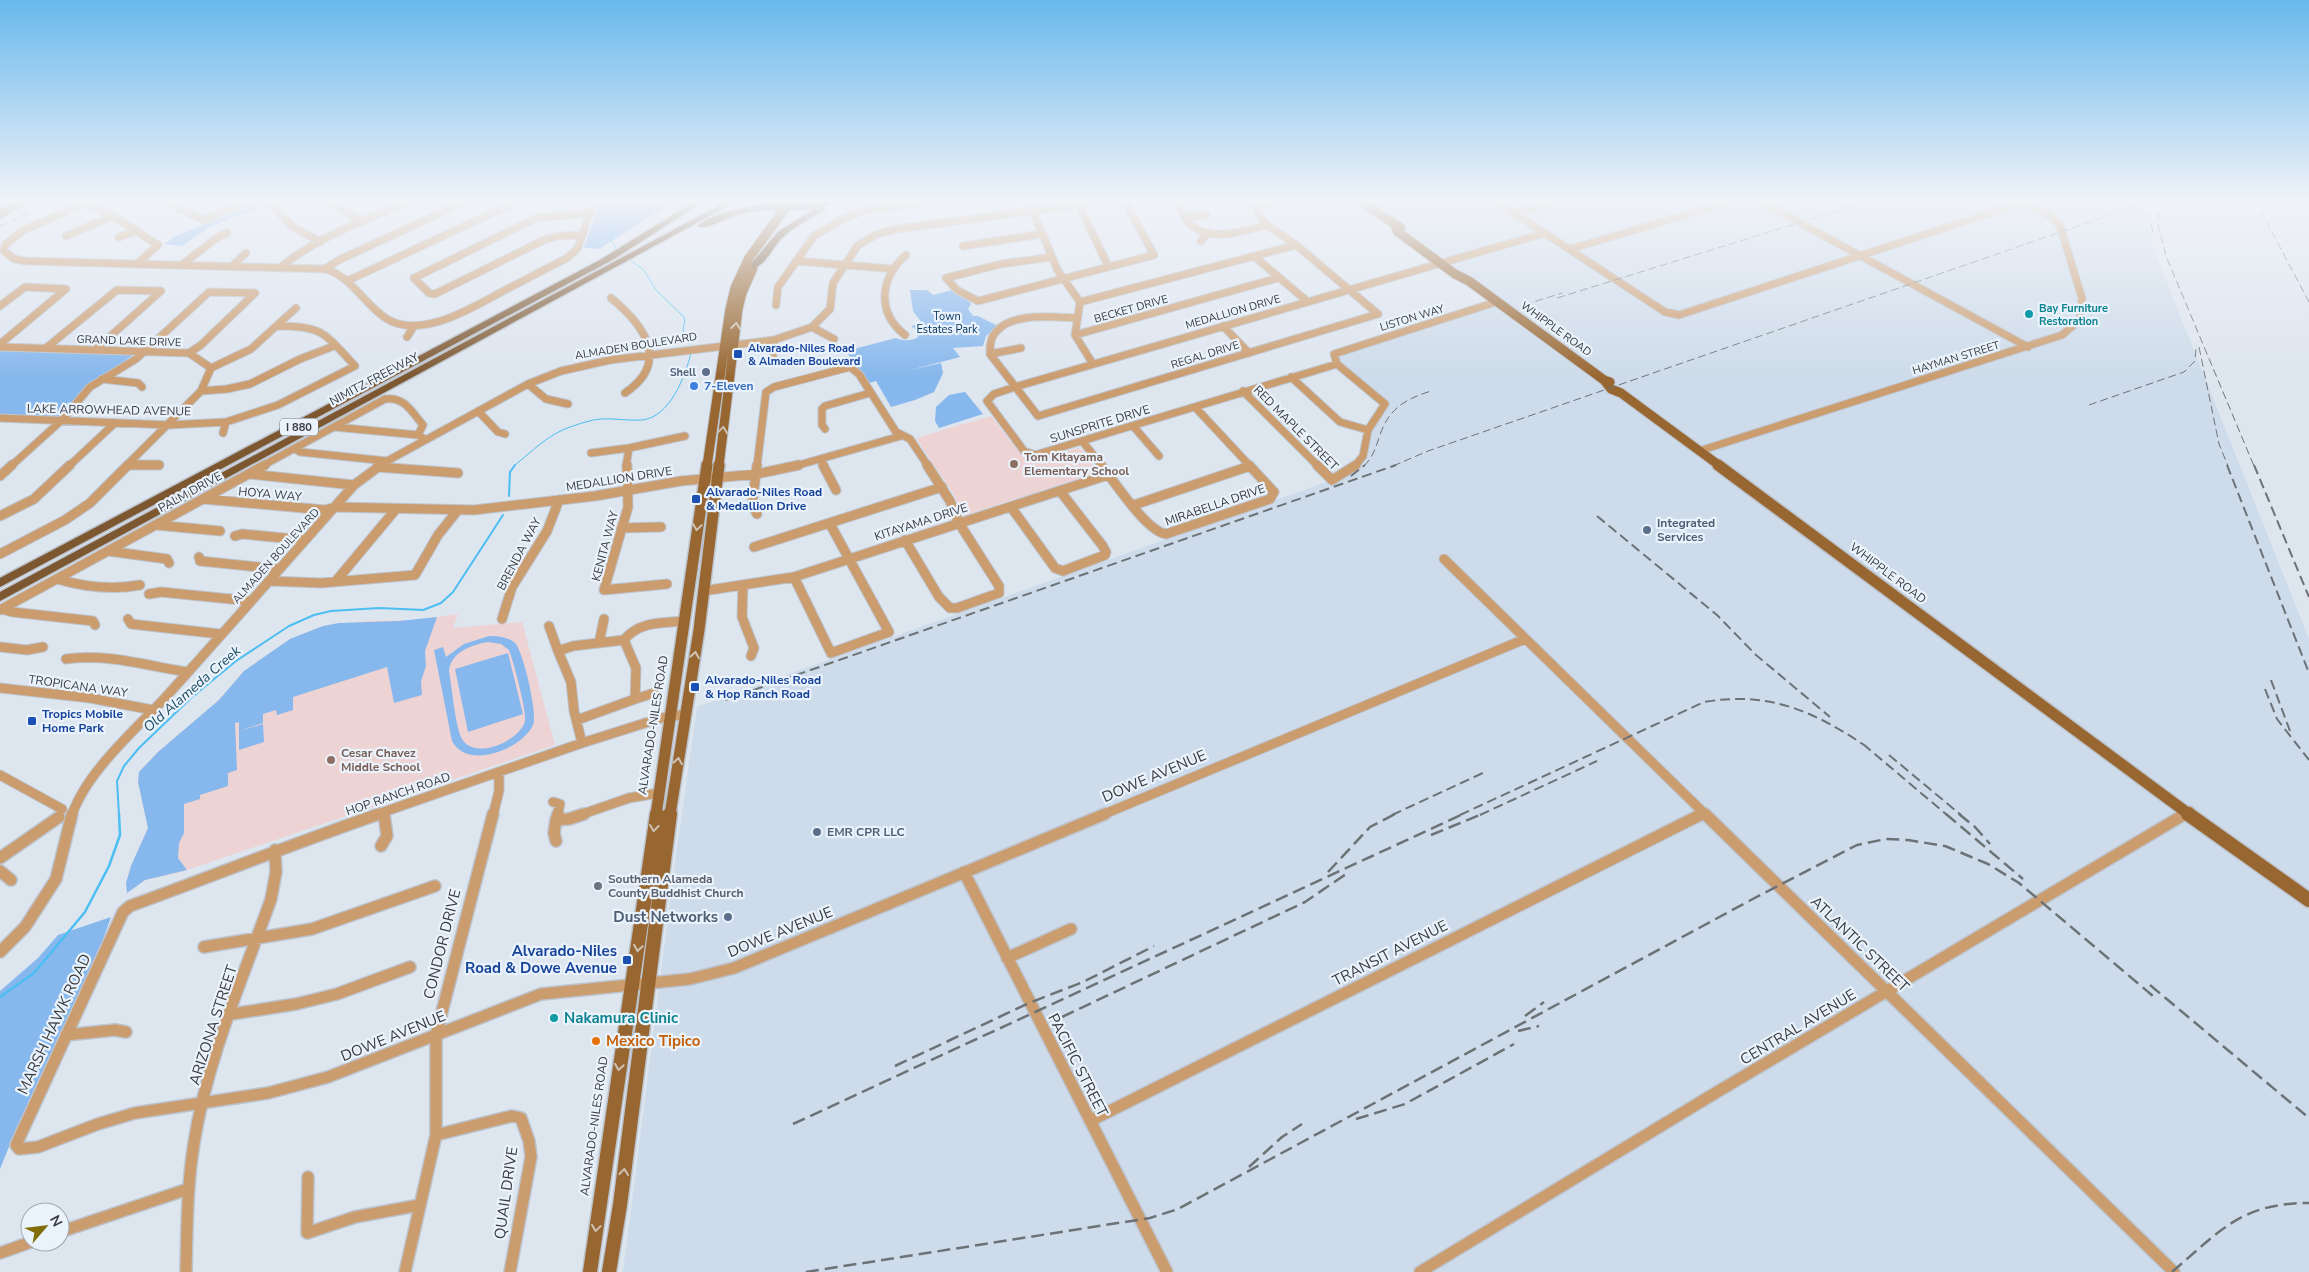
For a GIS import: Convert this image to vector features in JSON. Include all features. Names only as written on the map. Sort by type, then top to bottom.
[{"type":"highway","points":[[601,270],[619,259]]},
{"type":"highway","name":"NIMITZ FREEWAY","points":[[0,597],[619,259]]},
{"type":"highway","points":[[754,265],[761,259]]},
{"type":"highway","name":"NIMITZ FREEWAY","points":[[0,583],[601,270]]},
{"type":"highway","name":"I 880","points":[[0,588],[601,270]]},
{"type":"main road","name":"ALVARADO-NILES ROAD","points":[[590,1272],[616,1081],[640,983],[686,714],[704,589],[729,344],[730,309],[736,286],[750,259]]},
{"type":"main road","name":"ALVARADO-NILES ROAD","points":[[609,1272],[620,1205],[658,793],[685,621],[704,479],[729,344],[744,286],[757,259]]},
{"type":"main road","name":"WHIPPLE ROAD","points":[[1441,259],[1604,380],[1605,384],[1621,393],[2309,900]]},
{"type":"main road","points":[[736,286],[739,287],[736,302],[738,309]]},
{"type":"street","points":[[21,259],[325,269],[340,273],[382,316],[394,323],[414,326],[441,321],[459,314],[564,259]]},
{"type":"street","points":[[138,264],[143,259]]},
{"type":"street","points":[[183,264],[189,259]]},
{"type":"street","points":[[232,266],[239,259]]},
{"type":"street","points":[[281,267],[289,259]]},
{"type":"street","points":[[325,269],[341,259]]},
{"type":"street","points":[[347,281],[396,259]]},
{"type":"street","points":[[452,259],[414,278],[429,293],[435,294],[505,259]]},
{"type":"street","name":"ALMADEN BOULEVARD","points":[[187,672],[354,485],[377,467],[422,438],[528,384],[561,370],[650,355],[774,340],[812,327],[830,308],[833,283],[848,259]]},
{"type":"street","points":[[900,259],[886,287],[885,310],[897,330],[905,335]]},
{"type":"street","points":[[1035,259],[1001,264],[946,278],[957,290],[978,301],[1133,259]]},
{"type":"street","points":[[1053,259],[1063,279],[1080,302]]},
{"type":"street","points":[[1105,259],[1108,266]]},
{"type":"street","points":[[1080,302],[1241,259]]},
{"type":"street","points":[[1258,259],[1308,302]]},
{"type":"street","points":[[1313,259],[1350,290]]},
{"type":"street","name":"MEDALLION DRIVE","points":[[987,401],[994,394],[1014,387],[1457,259]]},
{"type":"street","points":[[1586,259],[1665,312],[1674,315],[1684,314],[1851,259]]},
{"type":"street","points":[[1867,259],[2028,347]]},
{"type":"street","name":"HAYMAN STREET","points":[[1699,451],[2062,335],[2080,320],[2082,298],[2070,259]]},
{"type":"street","points":[[776,306],[778,287],[796,261],[894,269]]},
{"type":"street","name":"BECKET DRIVE","points":[[1075,335],[1278,278]]},
{"type":"street","points":[[0,306],[25,287],[66,289],[0,346]]},
{"type":"street","points":[[46,348],[117,290],[161,291]]},
{"type":"street","name":"REGAL DRIVE","points":[[1014,387],[1038,416],[1378,314],[1350,290]]},
{"type":"street","points":[[96,349],[161,291]]},
{"type":"street","points":[[0,476],[62,420],[81,396],[102,379],[126,366],[145,351],[210,292],[255,293],[201,345],[189,354]]},
{"type":"street","points":[[611,298],[634,318],[647,338],[650,355],[647,373],[635,388],[625,393]]},
{"type":"street","points":[[1080,302],[1076,318],[1075,335],[1093,364]]},
{"type":"street","name":"LISTON WAY","points":[[1337,364],[1334,354],[1496,302]]},
{"type":"street","points":[[0,554],[65,520],[90,503],[202,391],[211,368],[242,356],[277,326],[288,312],[296,308]]},
{"type":"street","points":[[1014,387],[990,354],[988,344],[992,334],[1004,326],[1036,317],[1076,318]]},
{"type":"street","points":[[202,391],[227,389],[250,384],[300,359],[334,346],[323,332],[302,326],[277,326]]},
{"type":"street","points":[[407,337],[414,326]]},
{"type":"street","points":[[1223,326],[1250,352]]},
{"type":"street","points":[[812,327],[834,339]]},
{"type":"street","points":[[773,356],[774,340]]},
{"type":"street","name":"GRAND LAKE DRIVE","points":[[0,346],[189,354],[211,368]]},
{"type":"street","name":"LAKE ARROWHEAD AVENUE","points":[[0,418],[115,424],[226,422],[278,405],[355,366],[334,346]]},
{"type":"street","points":[[990,354],[1022,348]]},
{"type":"street","points":[[1291,377],[1340,422],[1368,430],[1385,404],[1337,364]]},
{"type":"street","name":"SUNSPRITE DRIVE","points":[[987,401],[1027,453],[1035,456],[1243,391],[1337,364]]},
{"type":"street","points":[[757,514],[752,505],[766,392],[774,387],[850,367],[855,368],[896,432],[910,439],[950,501],[959,523],[997,582],[999,593],[957,608],[950,608],[939,597],[906,540]]},
{"type":"street","points":[[102,379],[138,383],[142,387]]},
{"type":"street","points":[[528,384],[546,399],[568,404]]},
{"type":"street","name":"RED MAPLE STREET","points":[[1243,391],[1332,480],[1355,466],[1363,456],[1368,430]]},
{"type":"street","points":[[826,429],[822,425],[822,409],[824,406],[870,393]]},
{"type":"street","name":"PALM DRIVE","points":[[1,609],[385,399],[393,397],[401,400],[424,426],[422,438]]},
{"type":"street","points":[[1134,505],[1250,466],[1194,406]]},
{"type":"street","points":[[478,411],[498,432],[505,434]]},
{"type":"street","points":[[0,426],[9,418]]},
{"type":"street","points":[[223,433],[226,422]]},
{"type":"street","points":[[0,516],[34,499],[115,424]]},
{"type":"street","points":[[1133,426],[1159,456]]},
{"type":"street","points":[[334,427],[422,438]]},
{"type":"street","points":[[591,453],[629,448],[685,436]]},
{"type":"street","name":"MEDALLION DRIVE","points":[[335,507],[490,509],[681,481],[757,474],[821,460],[901,436]]},
{"type":"street","name":"MIRABELLA DRIVE","points":[[1083,442],[1155,531],[1165,534],[1264,502],[1274,496],[1274,492],[1250,466]]},
{"type":"street","name":"KENITA WAY","points":[[629,448],[626,469],[628,507],[604,590],[667,584]]},
{"type":"street","points":[[295,449],[300,452],[387,461]]},
{"type":"street","points":[[821,460],[836,490]]},
{"type":"street","points":[[129,465],[158,465]]},
{"type":"street","points":[[377,467],[458,473]]},
{"type":"street","points":[[249,474],[354,485]]},
{"type":"street","name":"KITAYAMA DRIVE","points":[[704,589],[736,587],[794,577],[1108,475]]},
{"type":"street","points":[[754,547],[942,488]]},
{"type":"street","points":[[1011,507],[1052,564],[1063,571],[1101,558],[1106,552],[1060,491]]},
{"type":"street","name":"HOYA WAY","points":[[203,499],[325,510],[335,507]]},
{"type":"street","name":"BRENDA WAY","points":[[502,619],[512,588],[547,531],[560,500]]},
{"type":"street","points":[[336,581],[396,509]]},
{"type":"street","points":[[269,581],[336,581],[415,575],[438,535],[458,510]]},
{"type":"street","points":[[156,524],[220,531]]},
{"type":"street","points":[[794,577],[831,653],[890,632],[830,524]]},
{"type":"street","points":[[621,528],[661,527]]},
{"type":"street","points":[[236,536],[242,534],[305,540]]},
{"type":"street","points":[[108,551],[167,559],[169,563]]},
{"type":"street","points":[[198,558],[200,561],[279,569]]},
{"type":"street","name":"ATLANTIC STREET","points":[[1444,559],[2174,1272]]},
{"type":"street","points":[[57,579],[66,582],[127,588],[140,585]]},
{"type":"street","points":[[741,585],[742,617],[754,648],[751,656]]},
{"type":"street","points":[[149,594],[161,592],[250,601]]},
{"type":"street","points":[[1,609],[12,612],[93,621],[96,625]]},
{"type":"street","points":[[599,643],[604,619]]},
{"type":"street","points":[[128,620],[131,624],[220,634]]},
{"type":"street","points":[[558,651],[573,646],[624,640],[631,631],[642,626],[685,621]]},
{"type":"street","points":[[549,626],[570,682],[582,743]]},
{"type":"street","name":"DOWE AVENUE","points":[[19,1149],[25,1150],[50,1144],[119,1117],[204,1101],[268,1093],[328,1077],[541,994],[705,976],[734,968],[1525,639]]},
{"type":"street","points":[[624,640],[636,668],[635,699]]},
{"type":"street","points":[[0,648],[28,650],[43,647]]},
{"type":"street","points":[[66,659],[77,656],[187,672]]},
{"type":"street","points":[[0,952],[25,926],[56,879],[71,817],[76,805],[114,750],[187,672]]},
{"type":"street","name":"TROPICANA WAY","points":[[0,688],[90,698],[153,710]]},
{"type":"street","points":[[576,720],[654,693]]},
{"type":"street","name":"HOP RANCH ROAD","points":[[124,912],[136,902],[241,866],[275,850],[582,743],[671,716],[686,714]]},
{"type":"street","name":"CONDOR DRIVE","points":[[405,1272],[436,1135],[436,1035],[499,791],[498,773]]},
{"type":"street","points":[[0,775],[60,813],[71,817]]},
{"type":"street","points":[[556,820],[569,819],[630,798],[658,793]]},
{"type":"street","points":[[553,802],[560,804],[554,833],[556,841]]},
{"type":"street","points":[[0,858],[60,813],[76,805]]},
{"type":"street","name":"CENTRAL AVENUE","points":[[1420,1272],[1712,1095],[1888,992],[2189,811]]},
{"type":"street","points":[[381,846],[387,836],[384,812]]},
{"type":"street","name":"TRANSIT AVENUE","points":[[1090,1121],[1703,813]]},
{"type":"street","name":"ARIZONA STREET","points":[[186,1272],[188,1189],[194,1141],[213,1063],[232,1014],[271,899],[276,872],[275,850]]},
{"type":"street","points":[[0,871],[11,880]]},
{"type":"street","name":"PACIFIC STREET","points":[[964,872],[1167,1272]]},
{"type":"street","points":[[204,947],[312,929],[435,886]]},
{"type":"street","name":"MARSH HAWK ROAD","points":[[19,1149],[16,1145],[18,1137],[124,912]]},
{"type":"street","points":[[1007,958],[1071,928]]},
{"type":"street","points":[[232,1014],[296,1004],[337,994],[410,966]]},
{"type":"street","points":[[66,1035],[115,1030],[126,1032]]},
{"type":"street","name":"QUAIL DRIVE","points":[[436,1135],[512,1116],[521,1118],[529,1142],[530,1157],[510,1272]]},
{"type":"street","points":[[308,1177],[307,1233],[355,1217],[420,1205]]},
{"type":"street","points":[[70,1229],[188,1189]]},
{"type":"street","points":[[0,1252],[20,1246]]},
{"type":"shaded area","points":[[1445,259],[2158,259],[2309,639],[2309,1272],[623,1272],[675,862],[697,707],[1332,480],[1363,456],[1368,430],[1385,404],[1337,364],[1334,354],[1495,302]]},
{"type":"shaded area","name":"Tom Kitayama Elementary School","points":[[991,416],[1023,457],[1037,459],[1078,448],[1082,450],[1098,472],[963,516],[954,495],[916,438]]},
{"type":"shaded area","name":"Cesar Chavez Middle School","points":[[458,614],[453,628],[522,622],[555,745],[178,873],[145,880],[127,893],[126,883],[131,866],[148,828],[138,782],[139,772],[158,752],[219,700],[244,671],[290,639],[323,626],[365,621],[420,620]]},
{"type":"green space","name":"Town Estates Park","points":[[910,290],[927,290],[933,295],[952,290],[968,299],[971,304],[968,309],[973,316],[978,316],[998,326],[986,336],[983,346],[953,348],[960,357],[910,370],[941,363],[943,373],[934,392],[891,407],[876,381],[869,383],[865,380],[846,351],[896,338],[907,340],[918,337],[916,330],[911,326],[922,323],[913,311]]},
{"type":"green space","points":[[0,349],[135,354],[86,388],[59,416],[0,415]]},
{"type":"green space","points":[[965,392],[983,414],[939,428],[935,421],[936,407],[949,395]]},
{"type":"green space","points":[[437,617],[425,651],[426,666],[421,681],[422,695],[394,703],[387,667],[293,697],[293,710],[277,715],[276,710],[263,714],[263,723],[239,731],[239,722],[235,723],[237,770],[228,773],[228,786],[200,795],[200,799],[184,804],[184,833],[179,843],[178,858],[187,870],[145,880],[127,893],[126,883],[131,866],[148,828],[138,782],[139,772],[158,752],[219,700],[244,671],[290,639],[323,626],[339,623],[399,621]]},
{"type":"green space","points":[[489,636],[509,639],[518,648],[526,670],[532,696],[534,719],[533,725],[527,734],[507,749],[482,755],[470,755],[460,750],[452,741],[434,650],[443,647],[446,657],[464,644]],"holes":[[[488,642],[501,644],[509,650],[511,656],[522,697],[525,721],[515,735],[506,741],[496,746],[477,748],[468,745],[462,739],[456,716],[449,671],[451,664],[458,654],[469,647]]]},
{"type":"green space","points":[[508,653],[523,714],[468,732],[455,669]]},
{"type":"green space","points":[[263,724],[264,742],[239,750],[239,731]]},
{"type":"green space","points":[[111,917],[95,962],[44,1075],[17,1127],[0,1169],[0,991],[38,958],[58,935]]},
{"type":"waterway","name":"Old Alameda Creek","points":[[629,259],[643,269],[656,290],[683,316],[685,320],[683,330],[689,344]]},
{"type":"waterway","name":"Old Alameda Creek","points":[[515,465],[548,439],[570,427],[600,419],[642,420],[661,412],[675,394],[685,373],[691,353]]},
{"type":"waterway","name":"Old Alameda Creek","points":[[509,496],[510,472],[515,465]]},
{"type":"waterway","name":"Old Alameda Creek","points":[[119,815],[117,781],[124,766],[139,748],[191,698],[236,661],[289,626],[314,615],[331,611],[379,608],[423,610],[441,603],[453,592],[503,515]]},
{"type":"waterway","name":"Old Alameda Creek","points":[[0,997],[34,973],[85,912],[109,866],[120,835],[119,814]]},
{"type":"railway","points":[[1557,298],[1681,259]]},
{"type":"railway","points":[[1393,466],[1428,451],[1982,259]]},
{"type":"railway","points":[[2167,259],[2254,466]]},
{"type":"railway","points":[[2286,259],[2309,302]]},
{"type":"railway","points":[[1524,305],[1562,293]]},
{"type":"railway","points":[[2199,347],[2219,444],[2228,466]]},
{"type":"railway","points":[[2089,405],[2184,372],[2195,361],[2196,349]]},
{"type":"railway","points":[[1365,465],[1376,448],[1388,418],[1394,411],[1406,401],[1431,391]]},
{"type":"railway","points":[[1351,476],[1365,465]]},
{"type":"railway","points":[[725,700],[1396,465]]},
{"type":"railway","points":[[2227,465],[2309,673]]},
{"type":"railway","points":[[2254,465],[2309,597]]},
{"type":"railway","points":[[1597,516],[1717,615],[1756,655],[1830,717]]},
{"type":"railway","points":[[2271,680],[2290,731]]},
{"type":"railway","points":[[2265,689],[2277,719],[2309,760]]},
{"type":"railway","points":[[1460,815],[1704,702],[1749,699],[1790,707],[1828,723],[1865,746]]},
{"type":"railway","points":[[1865,746],[1947,815]]},
{"type":"railway","points":[[1889,755],[1961,815]]},
{"type":"railway","points":[[1480,815],[1597,761]]},
{"type":"railway","points":[[1392,815],[1485,772]]},
{"type":"railway","points":[[1328,872],[1370,827],[1395,814]]},
{"type":"railway","points":[[793,1124],[1463,814]]},
{"type":"railway","points":[[1431,835],[1482,814]]},
{"type":"railway","points":[[1946,814],[2023,879]]},
{"type":"railway","points":[[1959,814],[1975,827],[1990,844]]},
{"type":"railway","points":[[806,1272],[1150,1218],[1178,1209],[1749,901],[1857,845],[1886,839],[1908,840],[1945,846],[1988,864],[2019,883],[2153,996]]},
{"type":"railway","points":[[1062,1017],[1305,902],[1349,872]]},
{"type":"railway","points":[[895,1066],[1029,1003],[1083,982],[1154,946]]},
{"type":"railway","points":[[2150,985],[2309,1118]]},
{"type":"railway","points":[[1525,1016],[1544,1002]]},
{"type":"railway","points":[[1518,1031],[1539,1026]]},
{"type":"railway","points":[[1356,1119],[1405,1104],[1514,1044]]},
{"type":"railway","points":[[1249,1167],[1282,1137],[1302,1124]]},
{"type":"railway","points":[[2172,1272],[2219,1232],[2248,1214],[2286,1204],[2309,1203]]},
{"type":"place","name":"Bay Furniture Restoration","points":[[2029,314]]},
{"type":"place","name":"Alvarado-Niles Road & Almaden Boulevard","points":[[738,354]]},
{"type":"place","name":"Shell","points":[[706,372]]},
{"type":"place","name":"7-Eleven","points":[[694,386]]},
{"type":"place","name":"Tom Kitayama Elementary School","points":[[1014,464]]},
{"type":"place","name":"Alvarado-Niles Road & Medallion Drive","points":[[696,499]]},
{"type":"place","name":"Integrated Services","points":[[1647,530]]},
{"type":"place","name":"Alvarado-Niles Road & Hop Ranch Road","points":[[695,687]]},
{"type":"place","name":"Tropics Mobile Home Park","points":[[32,721]]},
{"type":"place","name":"Cesar Chavez Middle School","points":[[331,760]]},
{"type":"place","name":"EMR CPR LLC","points":[[817,832]]},
{"type":"place","name":"Southern Alameda County Buddhist Church","points":[[598,886]]},
{"type":"place","name":"Dust Networks","points":[[728,917]]},
{"type":"place","name":"Alvarado-Niles Road & Dowe Avenue","points":[[627,960]]},
{"type":"place","name":"Nakamura Clinic","points":[[554,1018]]},
{"type":"place","name":"Mexico Tipico","points":[[596,1041]]}]
